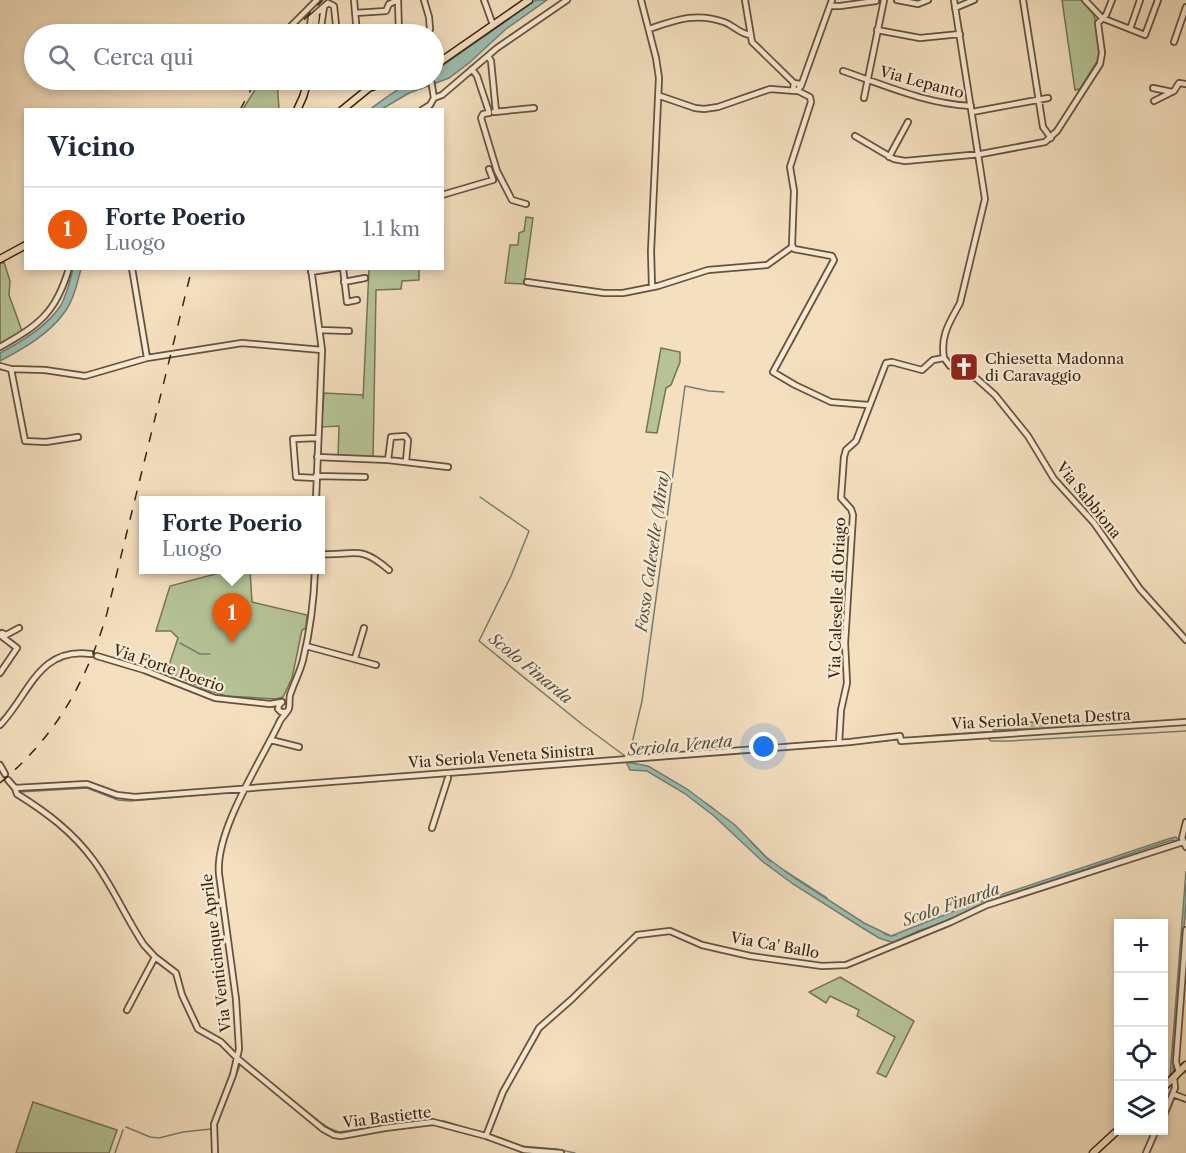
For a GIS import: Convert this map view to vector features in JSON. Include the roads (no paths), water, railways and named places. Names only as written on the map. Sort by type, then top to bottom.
[{"type":"main road","points":[[444,59],[529,0]]},
{"type":"main road","points":[[315,24],[316,16]]},
{"type":"main road","points":[[298,108],[305,90]]},
{"type":"main road","points":[[344,108],[364,90]]},
{"type":"main road","points":[[303,108],[304,95]]},
{"type":"main road","points":[[0,259],[24,246]]},
{"type":"main road","points":[[1168,1083],[1186,1065]]},
{"type":"main road","points":[[1093,1153],[1114,1134]]},
{"type":"street","points":[[293,24],[317,0]]},
{"type":"street","points":[[354,0],[356,24]]},
{"type":"street","points":[[355,13],[386,11],[391,2],[398,0],[399,24]]},
{"type":"street","points":[[424,0],[430,24]]},
{"type":"street","points":[[484,0],[493,25]]},
{"type":"street","points":[[434,97],[450,88],[488,56],[567,0]]},
{"type":"street","points":[[641,0],[658,67],[660,96],[651,252],[652,287]]},
{"type":"street","points":[[745,0],[752,42],[794,83],[792,88],[810,97],[811,102],[790,167],[794,191],[792,247]]},
{"type":"street","name":"Via Lepanto","points":[[864,98],[884,0]]},
{"type":"street","points":[[897,0],[918,4],[928,0]]},
{"type":"street","points":[[527,282],[616,294],[652,287],[708,270],[767,265],[792,247],[832,256],[834,260],[773,372],[831,402],[868,405],[886,363],[892,362],[922,370],[935,359],[944,358],[943,345],[948,321],[960,303],[985,206],[985,190],[954,0]]},
{"type":"street","points":[[956,8],[974,0]]},
{"type":"street","points":[[1023,0],[1044,128],[1051,138]]},
{"type":"street","points":[[1085,0],[1102,18],[1145,35],[1158,0]]},
{"type":"street","points":[[855,136],[889,157],[905,161],[979,154],[1041,143],[1051,138],[1100,64],[1102,53],[1098,25],[1106,15],[1112,0]]},
{"type":"street","points":[[1130,29],[1140,0]]},
{"type":"street","points":[[798,89],[831,3],[840,6],[876,1]]},
{"type":"street","points":[[310,24],[311,18],[328,3]]},
{"type":"street","points":[[321,24],[322,11],[328,3]]},
{"type":"street","points":[[328,3],[334,6],[336,24]]},
{"type":"street","points":[[1174,42],[1186,8]]},
{"type":"street","points":[[649,29],[693,16],[724,22],[750,35]]},
{"type":"street","points":[[877,30],[920,38],[960,34]]},
{"type":"street","points":[[488,56],[491,61],[496,112]]},
{"type":"street","points":[[472,69],[479,81],[489,113]]},
{"type":"street","name":"Via Lepanto","points":[[843,71],[885,87],[971,109],[1048,98]]},
{"type":"street","points":[[1154,101],[1175,91],[1179,83],[1186,84]]},
{"type":"street","points":[[444,90],[450,88]]},
{"type":"street","points":[[1153,88],[1172,92]]},
{"type":"street","points":[[660,96],[704,109],[718,107],[770,89],[798,89]]},
{"type":"street","points":[[425,108],[430,105],[434,97],[434,90]]},
{"type":"street","points":[[526,204],[512,200],[497,171],[481,118],[483,114],[534,108]]},
{"type":"street","points":[[889,157],[908,122]]},
{"type":"street","points":[[444,194],[493,180],[489,169]]},
{"type":"street","points":[[0,347],[22,334],[52,308],[62,292],[68,270]]},
{"type":"street","points":[[132,270],[147,358]]},
{"type":"street","points":[[311,270],[322,350],[316,496]]},
{"type":"street","points":[[343,270],[347,302],[357,300]]},
{"type":"street","points":[[344,282],[365,278]]},
{"type":"street","points":[[320,330],[350,331]]},
{"type":"street","points":[[1,363],[11,369],[84,376],[147,358],[246,343],[322,350]]},
{"type":"street","name":"Via Sabbiona","points":[[944,358],[950,366],[977,379],[995,395],[1028,436],[1054,479],[1099,529],[1152,603],[1186,640]]},
{"type":"street","points":[[11,369],[25,441],[78,437]]},
{"type":"street","name":"Via Caleselle di Oriago","points":[[839,743],[841,710],[846,694],[848,673],[845,643],[853,515],[851,509],[841,498],[842,466],[846,450],[856,441],[868,405]]},
{"type":"street","points":[[388,460],[391,437],[405,436],[408,440],[406,461]]},
{"type":"street","points":[[317,438],[293,439],[296,477],[364,477]]},
{"type":"street","points":[[317,457],[406,461],[448,466]]},
{"type":"street","points":[[325,554],[343,555],[361,552],[372,556],[389,570]]},
{"type":"street","name":"Via Venticinque Aprile","points":[[215,1153],[214,1124],[238,1059],[239,1041],[236,999],[218,860],[225,835],[246,788],[280,720],[289,710],[290,696],[306,646],[315,574]]},
{"type":"street","points":[[0,633],[6,635],[19,628]]},
{"type":"street","points":[[355,658],[364,628]]},
{"type":"street","points":[[0,633],[17,648],[1,670]]},
{"type":"street","points":[[306,646],[376,665]]},
{"type":"street","name":"Via Forte Poerio","points":[[0,725],[37,673],[51,661],[73,653],[91,654]]},
{"type":"street","name":"Via Forte Poerio","points":[[97,656],[144,670],[214,698],[270,704]]},
{"type":"street","points":[[270,704],[282,702],[290,696]]},
{"type":"street","points":[[282,702],[289,705]]},
{"type":"street","points":[[280,720],[279,710],[282,702]]},
{"type":"street","points":[[270,704],[286,712]]},
{"type":"street","name":"Via Seriola Veneta Destra","points":[[900,738],[1186,722]]},
{"type":"street","name":"Via Seriola Veneta Sinistra","points":[[15,790],[87,784],[117,795],[130,797],[900,738]]},
{"type":"street","points":[[271,740],[299,747]]},
{"type":"street","points":[[0,765],[5,774]]},
{"type":"street","points":[[432,828],[448,778]]},
{"type":"street","name":"Via Bastiette","points":[[8,780],[15,790],[68,831],[88,853],[135,932],[154,957],[176,973],[182,995],[198,1029],[221,1041],[238,1059],[323,1129],[334,1135],[344,1136],[433,1122],[486,1136],[524,1150],[561,1153]]},
{"type":"street","points":[[1184,844],[1186,822]]},
{"type":"street","name":"Via Ca' Ballo","points":[[486,1136],[503,1092],[539,1028],[638,935],[670,931],[702,945],[750,956],[822,966],[846,965],[987,905],[1184,844]]},
{"type":"street","points":[[1168,1106],[1175,1084],[1186,930]]},
{"type":"street","points":[[127,1010],[154,957]]},
{"type":"street","points":[[1173,1094],[1186,1099]]},
{"type":"street","points":[[1146,1153],[1154,1135]]},
{"type":"water","points":[[536,0],[547,0],[506,29],[469,63],[444,80],[444,65]]},
{"type":"water","points":[[398,90],[417,90],[384,108],[372,108]]},
{"type":"water","points":[[73,270],[81,270],[73,297],[58,321],[26,346],[0,361],[0,353],[34,333],[56,313]]},
{"type":"water","points":[[626,762],[648,766],[687,789],[735,825],[766,857],[796,879],[864,923],[891,936],[967,906],[1171,838],[1176,837],[1179,841],[1172,840],[996,899],[946,922],[891,942],[879,938],[793,884],[762,861],[714,816],[684,793],[647,771],[630,770]]},
{"type":"water","points":[[1186,871],[1186,902],[1173,1073],[1170,1076]]},
{"type":"waterway","name":"Fosso Caleselle (Mira)","points":[[629,756],[642,701],[685,386],[724,392]]},
{"type":"waterway","name":"Scolo Finarda","points":[[480,497],[529,531],[511,576],[479,641],[625,756]]},
{"type":"waterway","points":[[180,643],[200,654],[210,654]]},
{"type":"waterway","name":"Seriola Veneta","points":[[465,774],[848,745],[937,735],[1186,720]]},
{"type":"waterway","points":[[988,738],[991,741],[1008,741],[1186,731]]},
{"type":"waterway","name":"Seriola Veneta","points":[[249,791],[406,778]]},
{"type":"waterway","name":"Seriola Veneta","points":[[19,792],[87,788],[118,800],[130,801],[237,792]]},
{"type":"waterway","name":"Scolo Finarda","points":[[706,803],[714,809]]},
{"type":"waterway","name":"Scolo Finarda","points":[[751,842],[771,862]]},
{"type":"waterway","name":"Scolo Finarda","points":[[785,871],[827,898]]},
{"type":"waterway","name":"Scolo Finarda","points":[[884,934],[896,935]]},
{"type":"waterway","points":[[242,1060],[319,1121],[339,1132],[426,1119],[444,1121],[482,1133]]},
{"type":"waterway","points":[[218,1120],[241,1063]]},
{"type":"waterway","points":[[126,1127],[150,1137],[159,1138],[183,1132],[211,1129]]},
{"type":"waterway","points":[[115,1153],[123,1130]]},
{"type":"waterway","points":[[490,1134],[511,1143]]},
{"type":"waterway","points":[[519,1146],[575,1153]]},
{"type":"tunnel","points":[[316,16],[317,0]]},
{"type":"railway","points":[[300,24],[323,0]]},
{"type":"railway","points":[[241,108],[251,90]]},
{"type":"railway","points":[[0,783],[37,747],[66,708],[98,641],[106,617],[192,270]]},
{"type":"place","name":"Chiesetta Madonna di Caravaggio","points":[[964,367]]},
{"type":"place","name":"Forte Poerio","points":[[232,643]]}]
